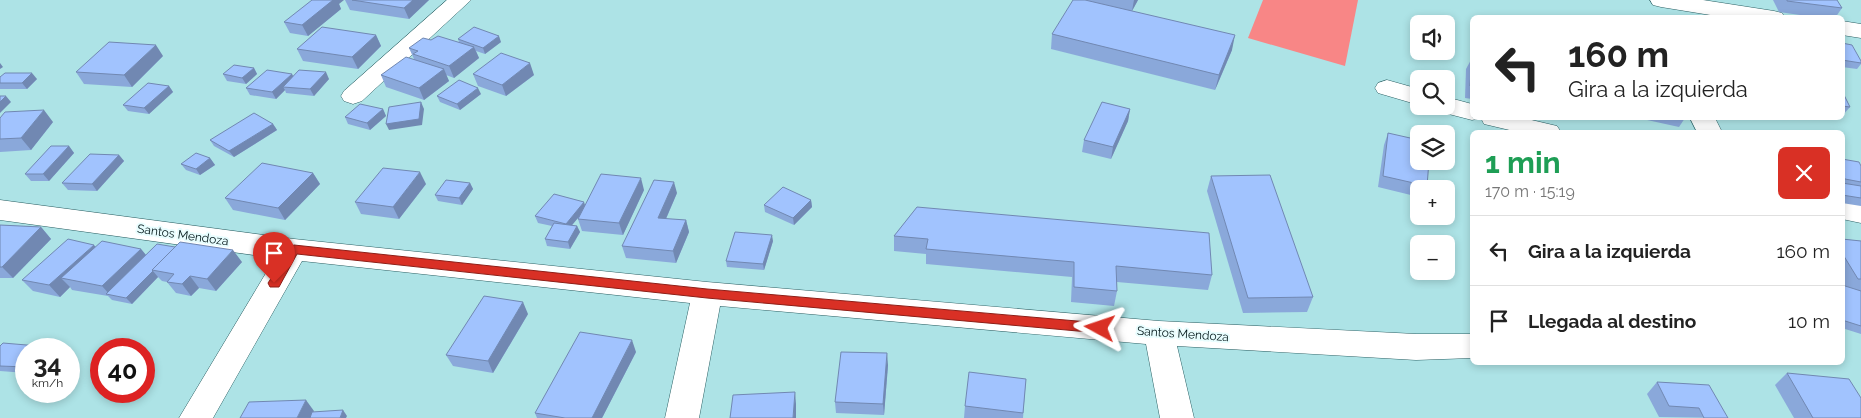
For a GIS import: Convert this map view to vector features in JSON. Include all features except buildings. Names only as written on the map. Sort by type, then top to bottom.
[{"type":"street","points":[[353,96],[460,0]]},
{"type":"street","points":[[1665,15],[1660,0],[1755,15]]},
{"type":"street","points":[[1845,28],[1861,31]]},
{"type":"street","points":[[1387,88],[1410,94]]},
{"type":"street","points":[[1455,107],[1470,111]]},
{"type":"street","points":[[1501,120],[1540,130]]},
{"type":"street","name":"Santos Mendoza","points":[[0,210],[294,250],[707,293],[1159,333],[1416,347],[1470,346]]},
{"type":"street","points":[[1845,210],[1861,213]]},
{"type":"street","points":[[196,418],[294,250]]},
{"type":"street","points":[[682,418],[707,293]]},
{"type":"street","points":[[1159,333],[1177,418]]},
{"type":"shaded area","points":[[1263,0],[1358,0],[1345,66],[1248,38]]},
{"type":"route","points":[[274,283],[294,250],[707,293],[1100,328]]}]
